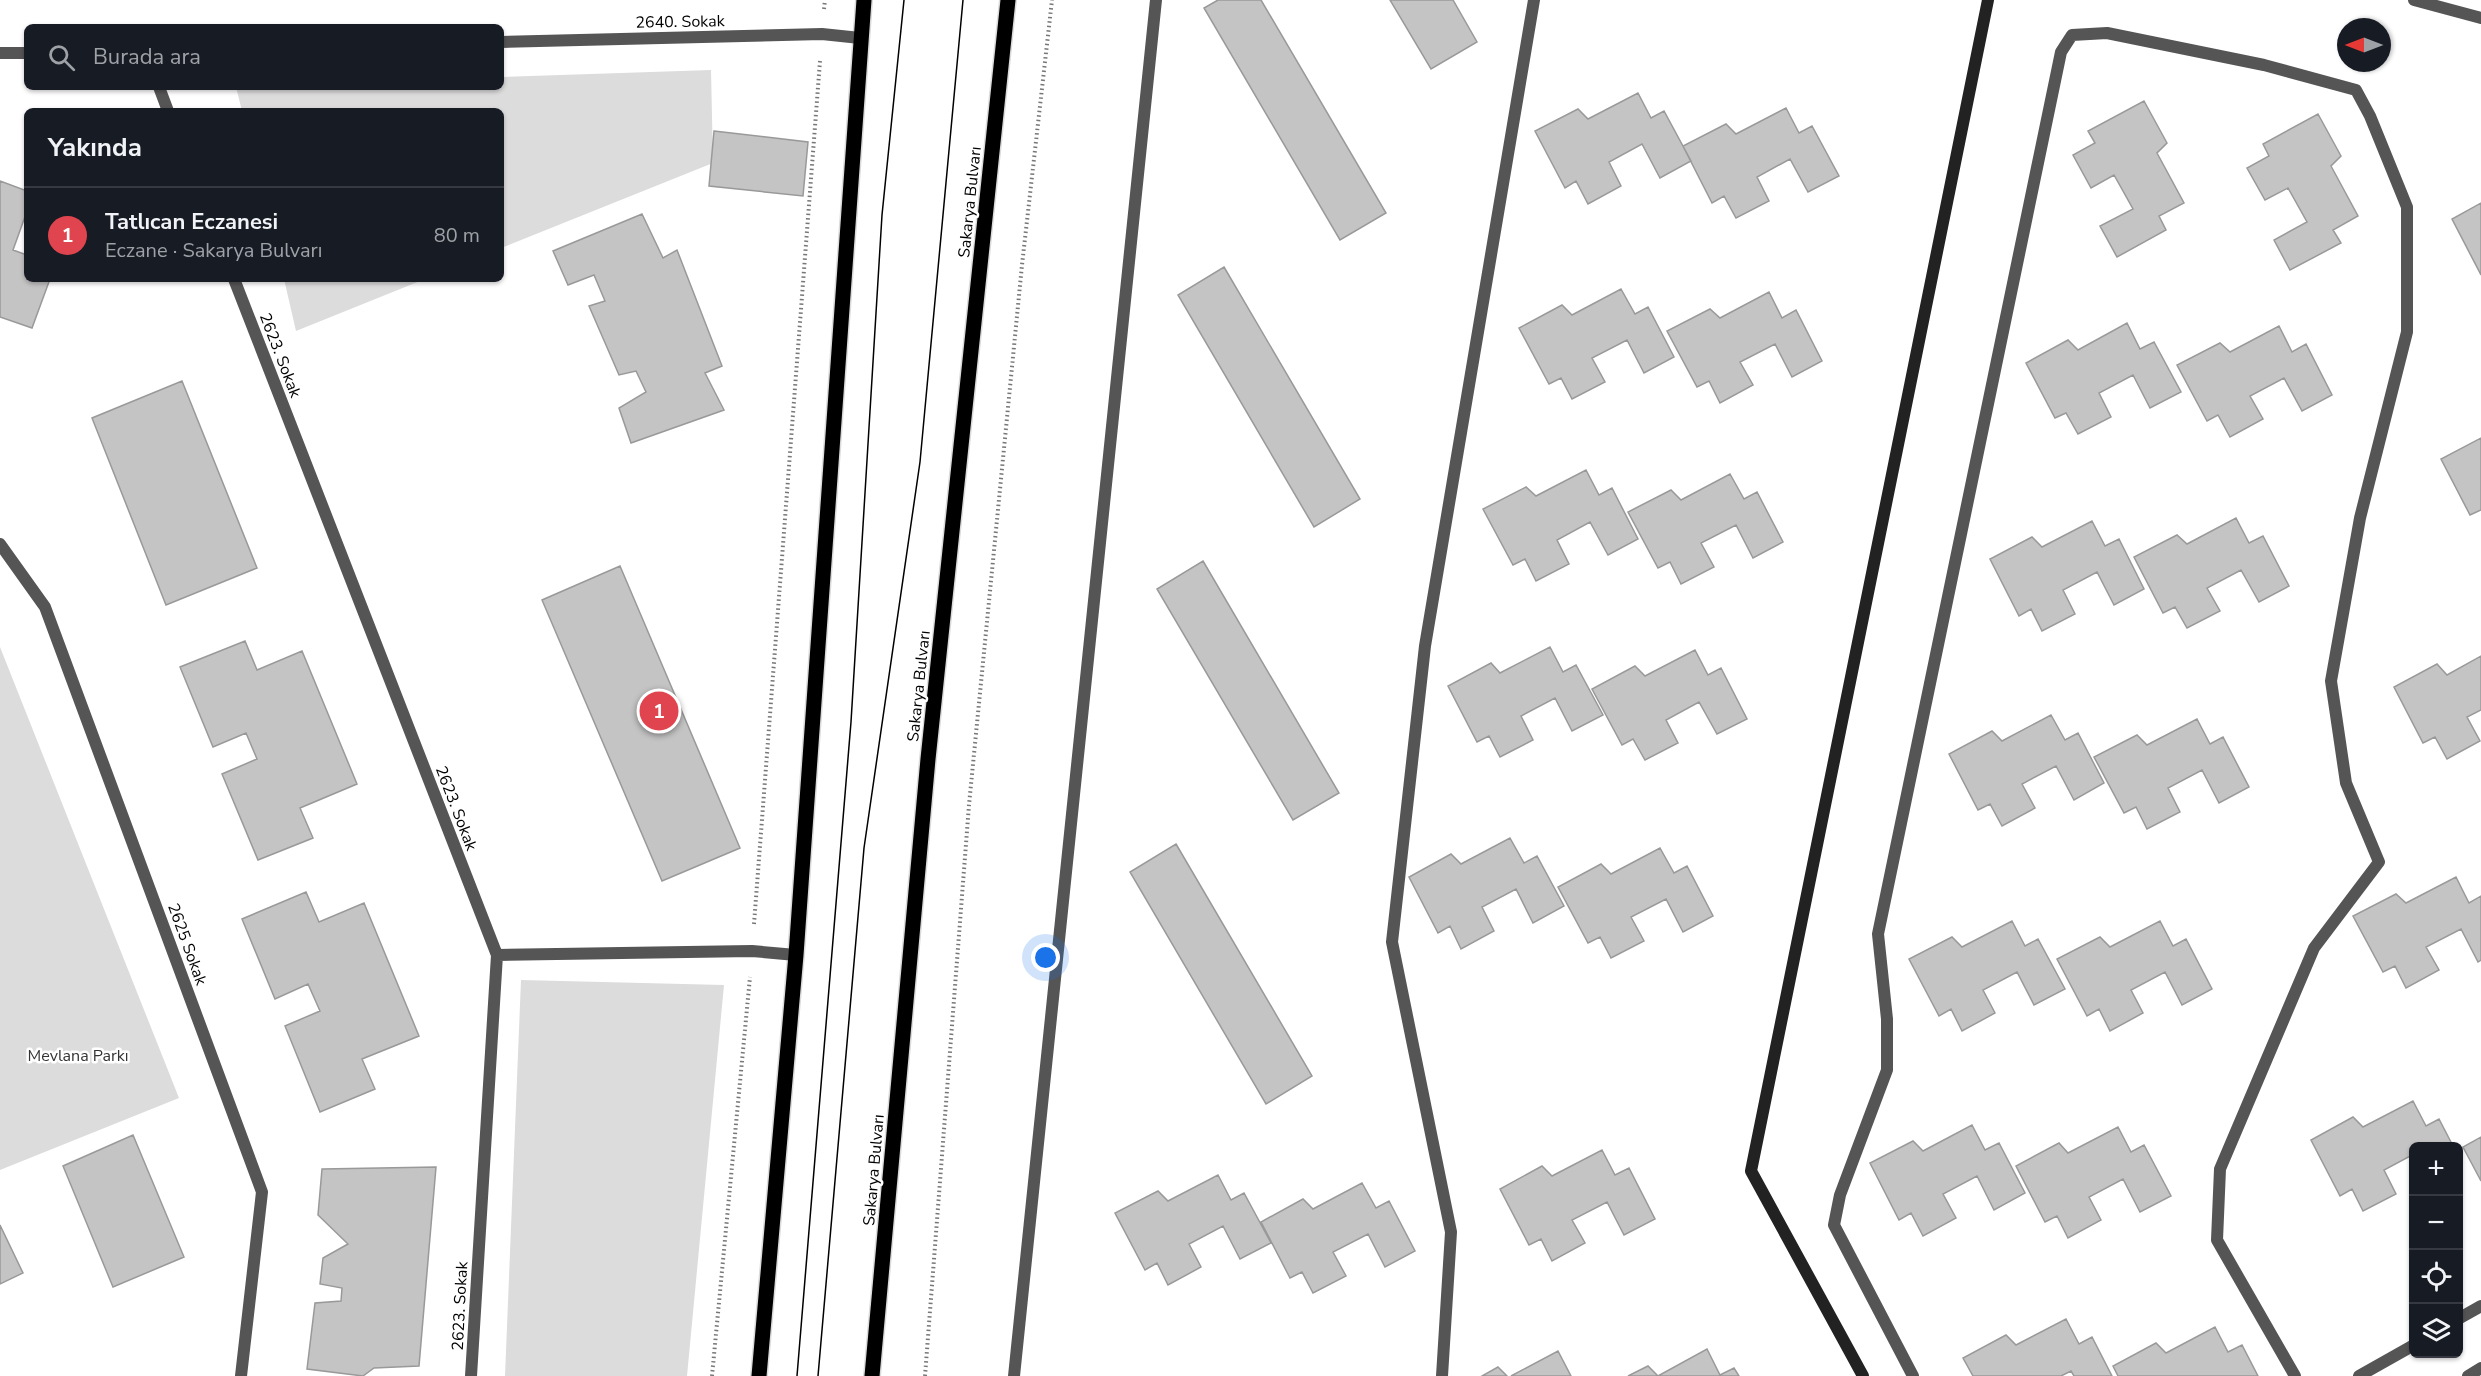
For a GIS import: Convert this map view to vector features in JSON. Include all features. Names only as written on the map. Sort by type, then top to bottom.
[{"type":"main road","points":[[759,1376],[796,955],[864,0]]},
{"type":"main road","name":"Sakarya Bulvarı","points":[[872,1376],[928,759],[1008,0]]},
{"type":"street","points":[[1014,1376],[1156,0]]},
{"type":"street","points":[[1442,1376],[1451,1232],[1392,942],[1425,646],[1534,0]]},
{"type":"street","points":[[1863,1376],[1751,1172],[1988,0]]},
{"type":"street","points":[[2414,0],[2481,18]]},
{"type":"street","points":[[1913,1376],[1834,1225],[1840,1195],[1887,1070],[1887,1019],[1878,934],[2061,52],[2072,36],[2108,33],[2264,65],[2356,90],[2370,116],[2407,207],[2407,332],[2360,518],[2331,681],[2346,783],[2379,862],[2313,948],[2220,1169],[2217,1240],[2295,1376]]},
{"type":"street","name":"2640. Sokak","points":[[504,42],[822,34],[860,38]]},
{"type":"street","points":[[0,53],[24,53]]},
{"type":"street","points":[[160,90],[167,108]]},
{"type":"street","name":"2623. Sokak","points":[[235,282],[496,955],[471,1376]]},
{"type":"street","name":"2625 Sokak","points":[[0,544],[45,607],[262,1192],[241,1376]]},
{"type":"street","points":[[496,955],[752,951],[796,955]]},
{"type":"street","points":[[2463,1316],[2481,1306]]},
{"type":"street","points":[[2359,1376],[2409,1348]]},
{"type":"street","points":[[2468,1376],[2481,1368]]},
{"type":"path","points":[[712,1376],[752,951],[825,0]]},
{"type":"path","points":[[925,1376],[969,805],[1022,265],[1052,0]]},
{"type":"green space","points":[[711,70],[713,163],[504,247],[504,108],[241,108],[237,90],[504,90],[504,77]]},
{"type":"green space","points":[[285,282],[418,282],[296,331]]},
{"type":"green space","name":"Mevlana Parkı","points":[[0,647],[179,1098],[0,1170]]},
{"type":"green space","points":[[521,980],[724,985],[687,1376],[505,1376]]},
{"type":"building","points":[[1218,0],[1261,0],[1386,213],[1340,240],[1204,8]]},
{"type":"building","points":[[1390,0],[1453,0],[1477,42],[1431,69]]},
{"type":"building","points":[[1638,93],[1651,118],[1664,111],[1691,161],[1660,178],[1642,144],[1609,162],[1621,186],[1588,204],[1576,181],[1565,188],[1535,131],[1578,109],[1588,119]]},
{"type":"building","points":[[2144,101],[2167,143],[2157,153],[2184,203],[2159,216],[2166,230],[2117,257],[2100,226],[2133,209],[2114,175],[2091,188],[2073,155],[2095,143],[2088,131]]},
{"type":"building","points":[[1786,108],[1799,133],[1812,126],[1839,176],[1808,192],[1790,159],[1757,177],[1769,201],[1736,218],[1724,196],[1712,203],[1683,146],[1726,124],[1736,134]]},
{"type":"building","points":[[2318,114],[2341,156],[2331,166],[2358,216],[2333,230],[2341,243],[2290,270],[2274,240],[2307,222],[2288,188],[2265,200],[2247,168],[2269,156],[2263,144]]},
{"type":"building","points":[[714,131],[808,142],[803,196],[709,186]]},
{"type":"building","points":[[0,181],[24,190],[24,219],[13,250],[24,254],[24,282],[49,282],[32,328],[0,317]]},
{"type":"building","points":[[2481,203],[2481,275],[2452,219]]},
{"type":"building","points":[[642,214],[663,258],[677,250],[722,366],[705,373],[724,410],[631,443],[619,408],[646,392],[636,371],[619,375],[589,306],[605,301],[594,275],[568,285],[553,251]]},
{"type":"building","points":[[1224,267],[1360,499],[1314,527],[1178,295]]},
{"type":"building","points":[[1621,289],[1635,314],[1648,307],[1674,357],[1644,373],[1627,340],[1592,358],[1605,382],[1572,399],[1561,378],[1549,384],[1519,328],[1562,305],[1572,315]]},
{"type":"building","points":[[1769,292],[1782,318],[1796,310],[1822,361],[1792,377],[1775,344],[1740,362],[1753,385],[1720,403],[1709,381],[1697,387],[1667,331],[1710,309],[1720,318]]},
{"type":"building","points":[[2127,323],[2140,349],[2154,342],[2181,392],[2150,408],[2133,375],[2099,393],[2111,417],[2078,434],[2066,413],[2055,418],[2026,363],[2068,340],[2078,350]]},
{"type":"building","points":[[2279,326],[2292,352],[2306,344],[2332,395],[2302,411],[2284,378],[2250,396],[2263,419],[2230,437],[2218,415],[2207,421],[2177,365],[2220,343],[2230,352]]},
{"type":"building","points":[[182,381],[257,568],[166,605],[92,418]]},
{"type":"building","points":[[2481,438],[2481,510],[2470,515],[2441,459]]},
{"type":"building","points":[[1586,470],[1599,495],[1612,488],[1638,539],[1608,555],[1590,522],[1557,540],[1569,564],[1536,581],[1525,559],[1513,565],[1483,509],[1526,487],[1536,496]]},
{"type":"building","points":[[1730,474],[1744,499],[1757,492],[1783,542],[1753,558],[1736,525],[1701,543],[1714,567],[1681,584],[1670,562],[1658,568],[1628,512],[1671,490],[1681,500]]},
{"type":"building","points":[[2236,518],[2249,543],[2263,536],[2289,586],[2259,602],[2241,570],[2207,588],[2220,611],[2187,628],[2175,607],[2163,613],[2134,557],[2177,535],[2187,544]]},
{"type":"building","points":[[2092,521],[2105,546],[2119,539],[2144,589],[2114,605],[2097,572],[2063,590],[2075,614],[2042,631],[2031,609],[2019,616],[1990,559],[2032,537],[2042,547]]},
{"type":"building","points":[[1203,561],[1339,793],[1293,820],[1157,589]]},
{"type":"building","points":[[620,566],[740,848],[662,881],[542,600]]},
{"type":"building","points":[[245,641],[257,670],[302,651],[357,784],[300,808],[313,838],[258,860],[222,774],[257,759],[246,733],[213,747],[180,667]]},
{"type":"building","points":[[1550,647],[1563,672],[1576,665],[1603,715],[1572,731],[1555,698],[1521,716],[1533,740],[1500,757],[1489,736],[1477,742],[1448,686],[1491,663],[1500,673]]},
{"type":"building","points":[[1695,650],[1708,675],[1721,668],[1747,719],[1717,734],[1699,702],[1666,720],[1678,743],[1645,760],[1633,739],[1622,745],[1592,689],[1635,666],[1645,676]]},
{"type":"building","points":[[2481,656],[2481,710],[2467,717],[2480,741],[2447,759],[2435,737],[2423,743],[2394,687],[2437,664],[2447,675]]},
{"type":"building","points":[[2051,715],[2065,740],[2078,733],[2104,783],[2074,800],[2056,766],[2022,784],[2035,808],[2002,826],[1990,804],[1978,810],[1949,754],[1992,731],[2002,741]]},
{"type":"building","points":[[2197,719],[2210,744],[2223,737],[2249,787],[2219,803],[2202,770],[2168,788],[2180,812],[2147,829],[2136,807],[2124,813],[2094,757],[2137,735],[2147,745]]},
{"type":"building","points":[[1510,838],[1524,863],[1537,856],[1564,906],[1533,923],[1516,889],[1482,907],[1494,931],[1461,949],[1450,926],[1438,933],[1409,877],[1451,854],[1461,864]]},
{"type":"building","points":[[1176,844],[1312,1076],[1266,1104],[1130,872]]},
{"type":"building","points":[[1660,848],[1674,873],[1687,866],[1713,916],[1683,932],[1666,899],[1631,917],[1644,941],[1611,958],[1600,937],[1588,943],[1558,887],[1601,864],[1611,874]]},
{"type":"building","points":[[2456,877],[2469,903],[2481,896],[2481,960],[2478,962],[2461,929],[2426,947],[2439,970],[2406,988],[2395,966],[2383,972],[2353,916],[2396,894],[2406,903]]},
{"type":"building","points":[[306,892],[319,922],[364,903],[419,1036],[362,1059],[375,1089],[320,1112],[285,1026],[320,1011],[308,984],[275,999],[242,919]]},
{"type":"building","points":[[2012,921],[2025,946],[2038,939],[2065,989],[2034,1005],[2017,972],[1983,990],[1995,1013],[1962,1031],[1951,1009],[1939,1016],[1909,959],[1952,937],[1962,947]]},
{"type":"building","points":[[2160,921],[2173,946],[2186,939],[2212,989],[2182,1005],[2165,972],[2131,990],[2143,1013],[2110,1031],[2099,1009],[2087,1016],[2057,959],[2100,937],[2110,947]]},
{"type":"building","points":[[2413,1101],[2426,1126],[2439,1119],[2451,1142],[2409,1142],[2409,1157],[2384,1170],[2396,1194],[2363,1211],[2352,1189],[2340,1196],[2311,1140],[2353,1117],[2363,1127]]},
{"type":"building","points":[[1972,1125],[1985,1150],[1999,1143],[2025,1193],[1994,1210],[1977,1176],[1943,1194],[1956,1218],[1923,1236],[1911,1213],[1899,1220],[1870,1163],[1913,1141],[1923,1151]]},
{"type":"building","points":[[2118,1127],[2131,1152],[2144,1145],[2171,1196],[2140,1212],[2123,1179],[2089,1197],[2101,1220],[2068,1238],[2057,1216],[2045,1222],[2016,1166],[2059,1143],[2068,1153]]},
{"type":"building","points":[[133,1135],[184,1257],[113,1287],[63,1166]]},
{"type":"building","points":[[2481,1137],[2481,1181],[2463,1147]]},
{"type":"building","points":[[1602,1150],[1615,1175],[1629,1168],[1655,1219],[1624,1235],[1607,1202],[1572,1220],[1585,1243],[1552,1261],[1541,1239],[1529,1245],[1500,1189],[1542,1166],[1552,1176]]},
{"type":"building","points":[[436,1167],[419,1366],[374,1368],[363,1376],[307,1369],[315,1303],[341,1301],[342,1288],[320,1284],[323,1258],[348,1244],[318,1215],[322,1169]]},
{"type":"building","points":[[1218,1175],[1231,1200],[1244,1193],[1271,1243],[1240,1259],[1223,1226],[1189,1244],[1201,1267],[1168,1285],[1157,1263],[1145,1270],[1115,1213],[1158,1191],[1168,1201]]},
{"type":"building","points":[[1362,1183],[1376,1208],[1389,1201],[1415,1251],[1385,1267],[1368,1234],[1333,1252],[1346,1276],[1313,1293],[1302,1272],[1290,1278],[1261,1222],[1303,1199],[1313,1209]]},
{"type":"building","points":[[0,1225],[23,1273],[0,1284]]},
{"type":"building","points":[[2066,1319],[2079,1344],[2092,1337],[2112,1376],[2074,1376],[2071,1371],[2061,1376],[1973,1376],[1963,1358],[2006,1335],[2016,1345]]},
{"type":"building","points":[[2215,1327],[2228,1352],[2242,1345],[2258,1376],[2118,1376],[2113,1366],[2156,1343],[2166,1353]]},
{"type":"building","points":[[1707,1349],[1720,1375],[1734,1368],[1739,1376],[1658,1376]]},
{"type":"building","points":[[1558,1351],[1571,1376],[1511,1376]]},
{"type":"building","points":[[1648,1366],[1658,1376],[1628,1376]]},
{"type":"building","points":[[1498,1367],[1507,1376],[1482,1376]]},
{"type":"tram line","points":[[797,1376],[851,722],[882,215],[904,0]]},
{"type":"tram line","points":[[818,1376],[864,848],[920,462],[963,0]]},
{"type":"place","name":"Tatlıcan Eczanesi","points":[[659,711]]}]
